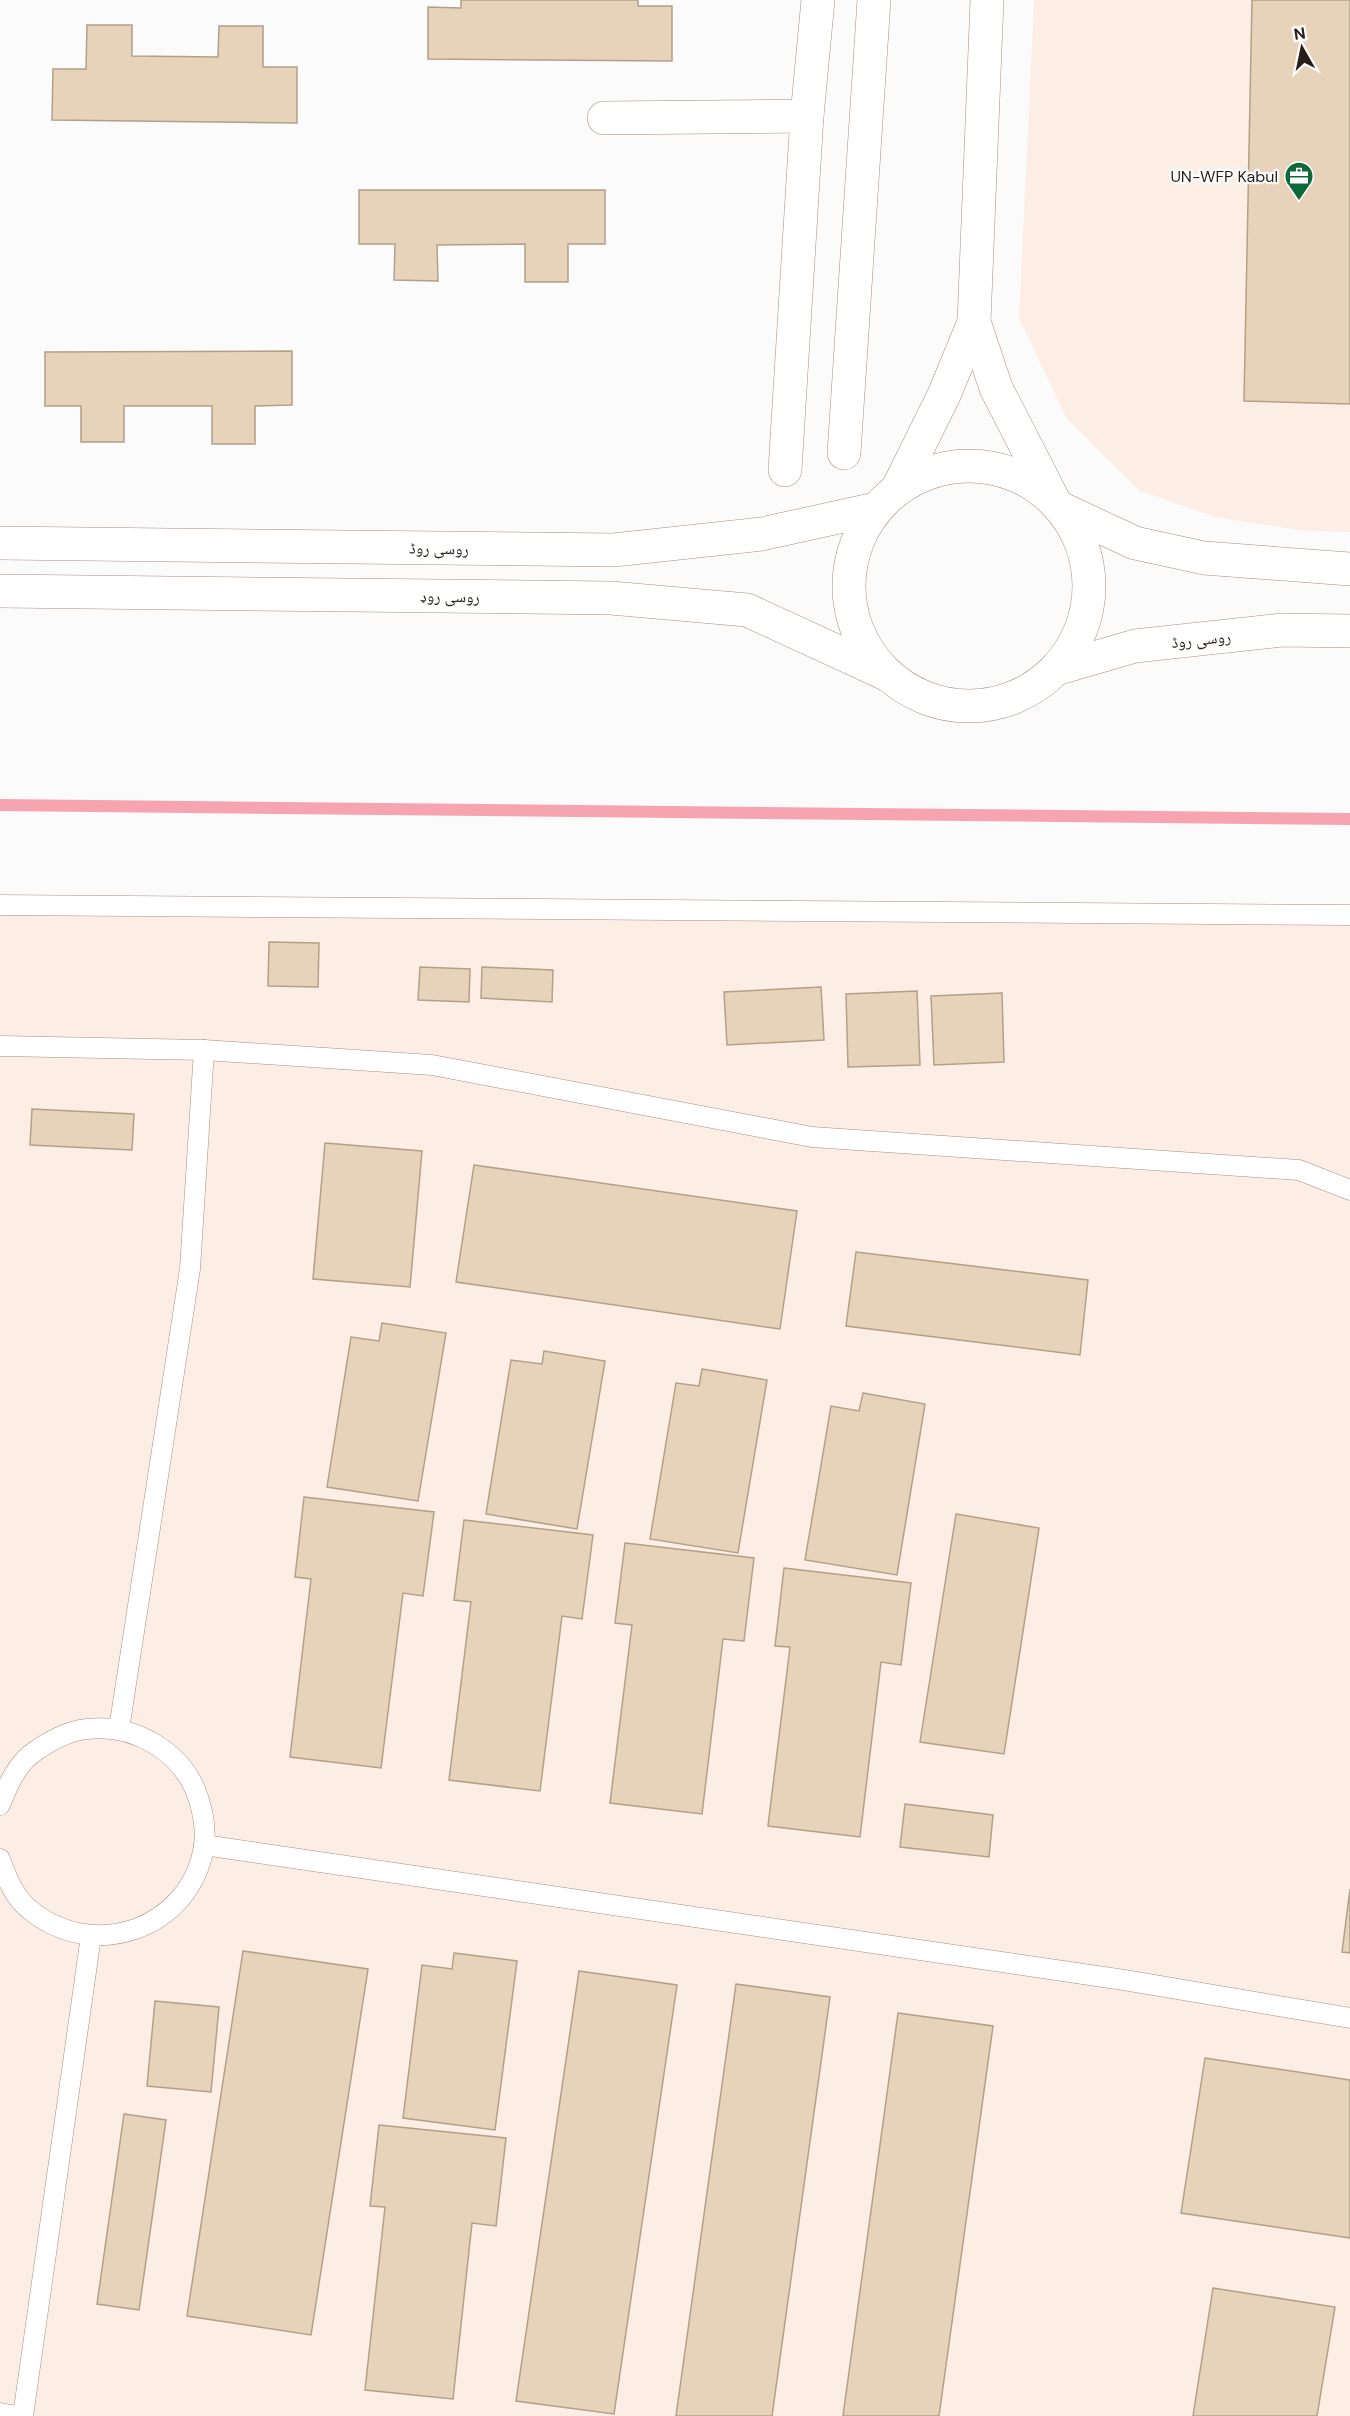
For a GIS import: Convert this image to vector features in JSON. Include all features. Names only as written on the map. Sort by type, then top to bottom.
[{"type":"main road","points":[[785,470],[807,116],[818,0]]},
{"type":"main road","points":[[844,453],[874,0]]},
{"type":"main road","points":[[974,322],[996,388],[1057,504],[1084,547],[1090,591],[1080,633],[1056,669],[1017,696],[972,706],[926,699],[886,674],[859,638],[848,594],[853,549],[886,499],[944,395],[974,322],[987,0]]},
{"type":"main road","points":[[604,118],[807,116]]},
{"type":"main road","name":"روسی روڈ","points":[[0,543],[614,550],[762,534],[886,499],[936,470],[977,466],[1017,475],[1057,504]]},
{"type":"main road","points":[[1057,504],[1135,543],[1204,558],[1350,569]]},
{"type":"main road","name":"روسی روډ","points":[[0,591],[611,598],[747,610],[886,674]]},
{"type":"main road","name":"روسی روڈ","points":[[1056,669],[1134,646],[1282,630],[1350,631]]},
{"type":"lane","points":[[0,905],[1350,915]]},
{"type":"lane","points":[[0,1046],[204,1050],[432,1065],[812,1137],[1299,1170],[1350,1190]]},
{"type":"lane","points":[[119,1729],[190,1269],[204,1050]]},
{"type":"lane","points":[[0,1805],[8,1782],[28,1757],[55,1738],[87,1729],[119,1729],[149,1740],[174,1759],[193,1784],[203,1814],[204,1845],[195,1876],[177,1902],[153,1922],[123,1934],[91,1936],[57,1928],[28,1909],[7,1881],[0,1859]]},
{"type":"lane","points":[[204,1845],[1124,1980],[1350,2018]]},
{"type":"lane","points":[[23,2416],[91,1936]]},
{"type":"lane","points":[[0,2413],[18,2416]]},
{"type":"shaded area","points":[[1034,0],[1350,0],[1350,532],[1308,531],[1219,518],[1140,491],[1067,419],[1019,318]]},
{"type":"shaded area","points":[[0,895],[1350,906],[1350,2416],[0,2416]]},
{"type":"building","points":[[461,0],[638,0],[638,6],[672,6],[672,61],[428,59],[428,7],[461,8]]},
{"type":"building","name":"UN-WFP Kabul","points":[[1252,0],[1350,0],[1350,404],[1244,401]]},
{"type":"building","points":[[87,25],[132,25],[132,56],[218,57],[219,26],[263,26],[263,67],[297,67],[297,123],[52,120],[53,69],[86,69]]},
{"type":"building","points":[[359,190],[605,190],[605,244],[568,244],[568,282],[525,282],[525,244],[437,245],[438,281],[394,280],[395,244],[359,244]]},
{"type":"building","points":[[292,351],[292,405],[255,406],[255,444],[212,444],[212,406],[124,406],[124,442],[81,442],[81,406],[45,406],[45,352]]},
{"type":"building","points":[[269,942],[319,943],[318,987],[268,986]]},
{"type":"building","points":[[420,967],[470,969],[469,1002],[418,1000]]},
{"type":"building","points":[[482,967],[553,970],[552,1002],[481,998]]},
{"type":"building","points":[[821,987],[824,1040],[727,1045],[724,992]]},
{"type":"building","points":[[917,991],[920,1065],[848,1067],[846,994]]},
{"type":"building","points":[[1002,993],[1004,1062],[934,1065],[931,996]]},
{"type":"building","points":[[32,1109],[134,1114],[132,1150],[30,1145]]},
{"type":"building","points":[[325,1143],[422,1151],[410,1287],[313,1279]]},
{"type":"building","points":[[474,1165],[797,1211],[780,1329],[456,1282]]},
{"type":"building","points":[[856,1252],[1088,1280],[1080,1355],[846,1326]]},
{"type":"building","points":[[382,1323],[446,1333],[418,1501],[327,1487],[351,1337],[379,1341]]},
{"type":"building","points":[[544,1351],[605,1361],[577,1529],[486,1514],[511,1360],[542,1364]]},
{"type":"building","points":[[702,1369],[767,1380],[738,1553],[650,1539],[676,1383],[699,1386]]},
{"type":"building","points":[[863,1393],[925,1404],[897,1575],[805,1560],[831,1406],[859,1411]]},
{"type":"building","points":[[304,1497],[434,1512],[423,1596],[403,1593],[381,1768],[290,1757],[311,1579],[295,1577]]},
{"type":"building","points":[[956,1514],[1039,1528],[1004,1754],[920,1742]]},
{"type":"building","points":[[464,1520],[593,1535],[582,1619],[562,1616],[540,1791],[449,1780],[471,1602],[454,1600]]},
{"type":"building","points":[[625,1543],[754,1558],[744,1641],[723,1639],[702,1814],[610,1803],[632,1625],[615,1623]]},
{"type":"building","points":[[784,1568],[911,1583],[901,1665],[881,1662],[860,1837],[768,1826],[790,1647],[775,1646]]},
{"type":"building","points":[[905,1804],[993,1815],[989,1857],[900,1847]]},
{"type":"building","points":[[1350,1889],[1350,1953],[1342,1952]]},
{"type":"building","points":[[243,1951],[368,1969],[311,2335],[187,2316]]},
{"type":"building","points":[[454,1953],[517,1961],[495,2130],[403,2118],[422,1965],[452,1969]]},
{"type":"building","points":[[579,1971],[677,1985],[614,2414],[516,2401]]},
{"type":"building","points":[[736,1984],[830,1997],[772,2416],[676,2416]]},
{"type":"building","points":[[155,2001],[219,2007],[211,2092],[147,2086]]},
{"type":"building","points":[[898,2013],[993,2026],[939,2416],[843,2416]]},
{"type":"building","points":[[1205,2058],[1350,2080],[1350,2238],[1181,2213]]},
{"type":"building","points":[[124,2114],[166,2120],[139,2310],[97,2304]]},
{"type":"building","points":[[379,2125],[506,2138],[496,2226],[472,2223],[453,2399],[365,2390],[385,2207],[370,2206]]},
{"type":"building","points":[[1213,2288],[1335,2307],[1317,2416],[1193,2416]]},
{"type":"waterway","points":[[0,805],[1350,819]]},
{"type":"place","name":"UN-WFP Kabul","points":[[1299,202]]}]
